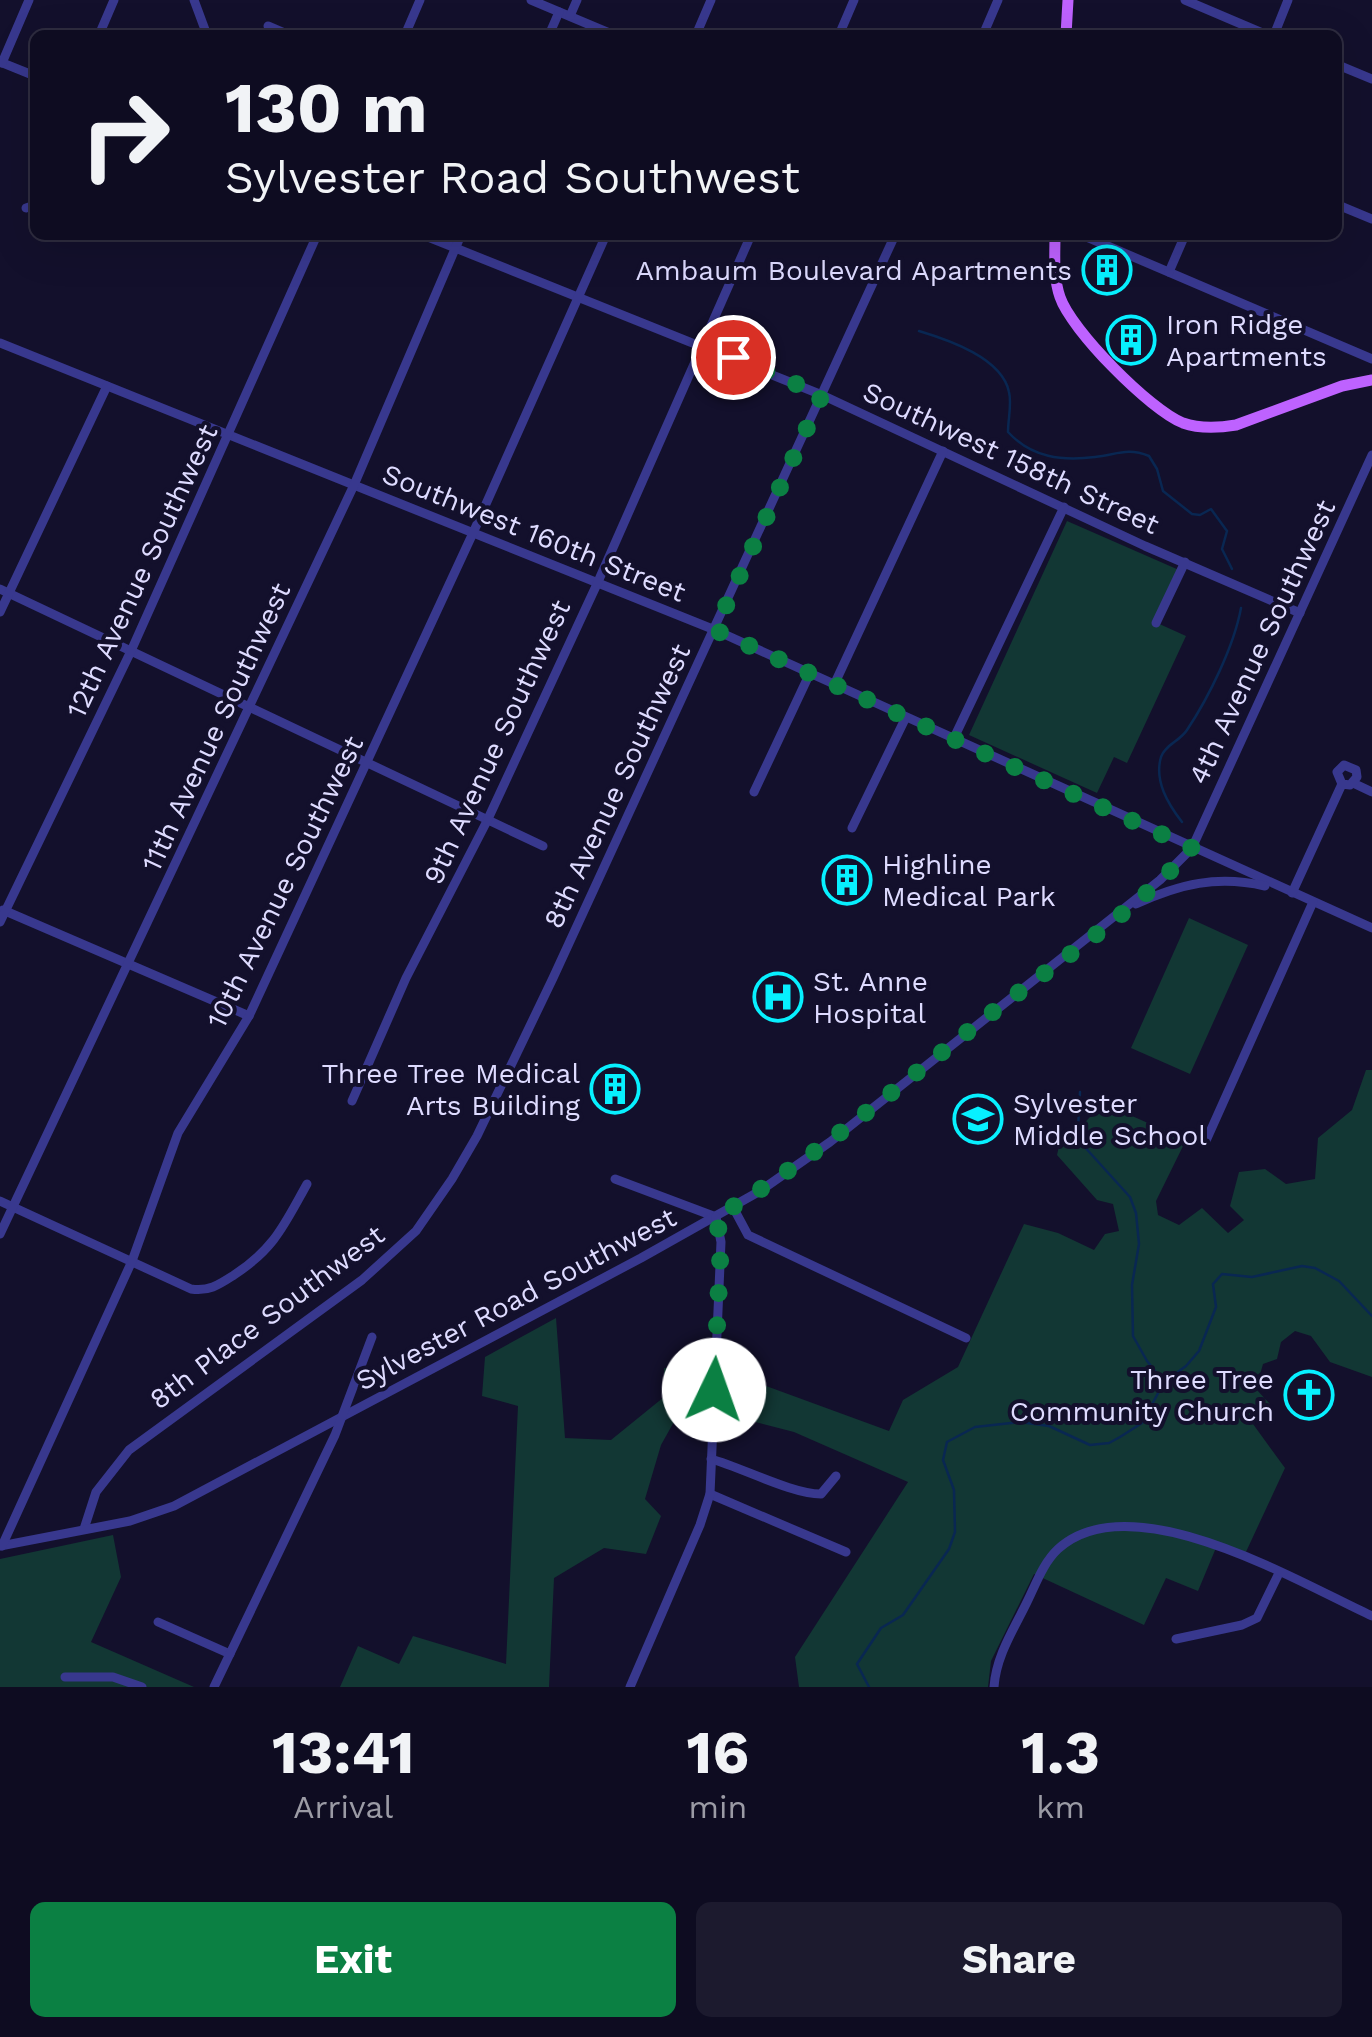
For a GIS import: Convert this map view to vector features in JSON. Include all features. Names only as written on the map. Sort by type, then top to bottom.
[{"type":"main road","points":[[1066,30],[1068,0]]},
{"type":"main road","points":[[1055,240],[1060,296],[1071,320],[1146,397],[1184,424],[1219,428],[1236,425],[1342,386],[1372,380]]},
{"type":"street","points":[[29,0],[1,63],[30,74]]},
{"type":"street","points":[[101,30],[114,0]]},
{"type":"street","points":[[194,0],[205,30]]},
{"type":"street","points":[[407,30],[420,0]]},
{"type":"street","points":[[530,0],[602,30]]},
{"type":"street","points":[[570,16],[577,0]]},
{"type":"street","points":[[698,30],[711,0]]},
{"type":"street","points":[[841,30],[854,0]]},
{"type":"street","points":[[985,30],[998,0]]},
{"type":"street","points":[[1184,0],[1258,30]]},
{"type":"street","points":[[1273,30],[1288,0]]},
{"type":"street","points":[[551,30],[559,12]]},
{"type":"street","points":[[268,26],[277,30]]},
{"type":"street","points":[[1342,67],[1372,79]]},
{"type":"street","points":[[1342,207],[1372,220]]},
{"type":"street","name":"12th Avenue Southwest","points":[[0,922],[132,651],[315,240]]},
{"type":"street","name":"Southwest 158th Street","points":[[436,240],[703,344],[822,395],[1300,613]]},
{"type":"street","name":"11th Avenue Southwest","points":[[0,1234],[354,485],[460,240]]},
{"type":"street","name":"10th Avenue Southwest","points":[[1,1546],[132,1261],[178,1133],[249,1016],[368,765],[604,240]]},
{"type":"street","name":"9th Avenue Southwest","points":[[352,1101],[400,990],[487,821],[597,584],[749,240]]},
{"type":"street","name":"8th Avenue Southwest","points":[[477,1136],[893,240]]},
{"type":"street","points":[[1094,240],[1372,360]]},
{"type":"street","points":[[1169,272],[1183,240]]},
{"type":"street","name":"Southwest 160th Street","points":[[0,343],[715,630],[1372,928]]},
{"type":"street","points":[[1361,354],[1372,380]]},
{"type":"street","points":[[0,612],[4,591],[107,386]]},
{"type":"street","points":[[834,685],[943,451]]},
{"type":"street","name":"4th Avenue Southwest","points":[[1192,848],[1372,455]]},
{"type":"street","points":[[953,740],[1064,507]]},
{"type":"street","points":[[1156,624],[1185,562]]},
{"type":"street","points":[[4,591],[543,846]]},
{"type":"street","points":[[754,792],[810,673]]},
{"type":"street","points":[[852,828],[906,718]]},
{"type":"street","points":[[1124,910],[1168,890],[1212,880],[1241,880],[1290,892],[1348,784],[1372,792]]},
{"type":"street","name":"Sylvester Road Southwest","points":[[1,1546],[130,1521],[174,1506],[733,1208],[830,1142],[1124,910],[1192,848]]},
{"type":"street","points":[[1205,1142],[1313,902]]},
{"type":"street","points":[[3,911],[249,1016]]},
{"type":"street","name":"8th Place Southwest","points":[[84,1529],[96,1492],[129,1450],[312,1319],[401,1246],[432,1210],[477,1136]]},
{"type":"street","points":[[615,1178],[716,1217],[721,1242],[710,1494],[630,1687]]},
{"type":"street","points":[[0,1201],[191,1289],[205,1290],[224,1282],[268,1250],[307,1184]]},
{"type":"street","points":[[733,1208],[748,1236],[966,1338]]},
{"type":"street","points":[[214,1687],[340,1419],[372,1337]]},
{"type":"street","points":[[711,1460],[809,1494],[821,1494],[836,1476]]},
{"type":"street","points":[[710,1494],[846,1552]]},
{"type":"street","points":[[994,1687],[1001,1655],[1044,1566],[1059,1548],[1088,1532],[1111,1526],[1156,1528],[1224,1548],[1372,1616]]},
{"type":"street","points":[[1176,1640],[1257,1618],[1279,1574]]},
{"type":"street","points":[[158,1622],[230,1654]]},
{"type":"street","points":[[65,1677],[113,1676],[142,1687]]},
{"type":"green space","points":[[1067,521],[1179,570],[1155,622],[1186,636],[1127,763],[1114,757],[1097,793],[969,735]]},
{"type":"green space","points":[[1189,918],[1248,945],[1190,1074],[1131,1048]]},
{"type":"green space","points":[[1366,1070],[1372,1070],[1372,1377],[1330,1362],[1311,1336],[1295,1331],[1281,1342],[1277,1359],[1263,1364],[1256,1389],[1270,1404],[1265,1419],[1253,1424],[1285,1468],[1245,1554],[1218,1543],[1198,1591],[1166,1578],[1144,1625],[1034,1574],[991,1661],[988,1687],[799,1687],[795,1657],[908,1482],[794,1432],[721,1413],[722,1370],[889,1431],[903,1400],[958,1367],[1024,1224],[1058,1233],[1094,1250],[1105,1234],[1119,1231],[1113,1204],[1097,1200],[1057,1155],[1062,1133],[1076,1132],[1103,1103],[1186,1140],[1156,1201],[1158,1215],[1179,1225],[1202,1208],[1228,1233],[1244,1220],[1230,1206],[1239,1172],[1265,1169],[1286,1184],[1315,1179],[1318,1138],[1352,1110]]},
{"type":"green space","points":[[556,1318],[565,1438],[611,1440],[664,1397],[664,1368],[707,1369],[706,1411],[680,1411],[661,1445],[645,1499],[661,1516],[646,1554],[604,1548],[554,1578],[549,1687],[340,1687],[358,1646],[399,1664],[413,1636],[506,1664],[518,1406],[482,1396],[485,1357]]},
{"type":"green space","points":[[113,1535],[121,1577],[91,1642],[194,1687],[0,1687],[0,1559]]},
{"type":"waterway","points":[[919,331],[973,352],[996,369],[1009,392],[1008,432],[1027,447],[1059,458],[1128,452],[1149,456],[1163,491],[1192,514],[1200,515],[1211,509],[1227,531],[1222,549],[1232,569]]},
{"type":"waterway","points":[[1182,822],[1161,783],[1161,757],[1184,734],[1204,702],[1227,655],[1241,608]]},
{"type":"waterway","points":[[1080,1092],[1078,1129],[1082,1144],[1130,1197],[1136,1213],[1139,1244],[1132,1285],[1133,1336],[1164,1382]]},
{"type":"waterway","points":[[869,1687],[857,1664],[881,1628],[903,1615],[949,1549],[955,1532],[954,1490],[943,1460],[947,1442],[975,1427],[1020,1422],[1049,1426],[1090,1445],[1120,1437],[1142,1423],[1164,1382],[1199,1351],[1216,1307],[1213,1284],[1222,1274],[1252,1277],[1302,1266],[1315,1268],[1339,1281],[1372,1316]]},
{"type":"place","name":"Ambaum Boulevard Apartments","points":[[1107,270]]},
{"type":"place","name":"Iron Ridge Apartments","points":[[1131,340]]},
{"type":"place","name":"Highline Medical Park","points":[[847,880]]},
{"type":"place","name":"St. Anne Hospital","points":[[778,997]]},
{"type":"place","name":"Three Tree Medical Arts Building","points":[[615,1089]]},
{"type":"place","name":"Sylvester Middle School","points":[[978,1119]]},
{"type":"place","name":"Three Tree Community Church","points":[[1309,1395]]},
{"type":"route","points":[[714,1390],[721,1242],[716,1217],[830,1142],[1124,910],[1192,848],[715,630],[822,395],[733,357]]}]
